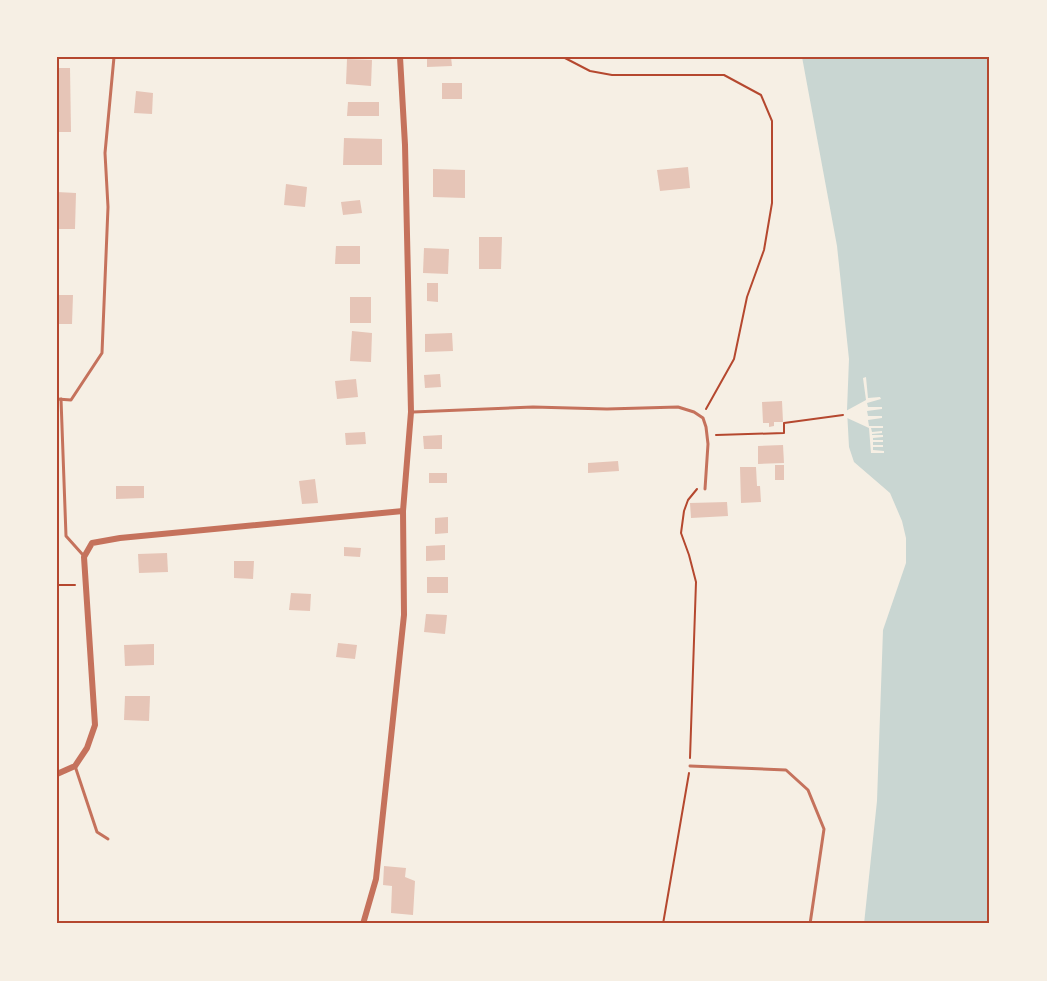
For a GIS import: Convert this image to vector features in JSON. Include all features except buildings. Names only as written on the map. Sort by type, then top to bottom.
[{"type":"street","points":[[363,924],[376,879],[404,615],[403,511],[411,412],[406,169],[400,57]]},
{"type":"street","points":[[57,774],[75,766],[87,748],[95,725],[84,557],[92,543],[120,538],[403,511]]},
{"type":"lane","points":[[84,557],[66,536],[59,399],[71,400],[102,353],[108,207],[105,153],[114,57]]},
{"type":"lane","points":[[411,412],[533,407],[607,409],[678,407],[694,412],[702,418],[707,435],[705,489]]},
{"type":"lane","points":[[75,766],[97,832],[108,839]]},
{"type":"lane","points":[[690,766],[786,770],[808,790],[824,829],[810,924]]},
{"type":"path","points":[[563,57],[590,71],[612,75],[724,75],[761,95],[772,121],[772,203],[764,250],[747,297],[734,359],[702,418]]},
{"type":"path","points":[[707,435],[784,434],[784,423],[843,414]]},
{"type":"path","points":[[663,924],[690,766],[696,582],[681,533],[688,500],[705,481]]},
{"type":"path","points":[[57,585],[86,585]]},
{"type":"shaded area","points":[[802,57],[990,57],[990,924],[864,924],[877,801],[883,630],[906,563],[906,538],[902,521],[890,493],[854,462],[849,447],[847,410],[849,359],[837,246]]},
{"type":"pier","points":[[866,377],[868,398],[880,397],[881,399],[867,403],[868,407],[882,407],[882,409],[867,411],[868,416],[882,416],[882,418],[868,420],[869,426],[883,426],[883,428],[871,428],[872,432],[882,431],[882,433],[872,435],[883,435],[873,440],[883,440],[883,442],[873,442],[873,445],[883,445],[883,447],[873,447],[873,450],[884,451],[884,453],[871,453],[869,428],[845,417],[844,412],[866,400],[863,378]]}]
